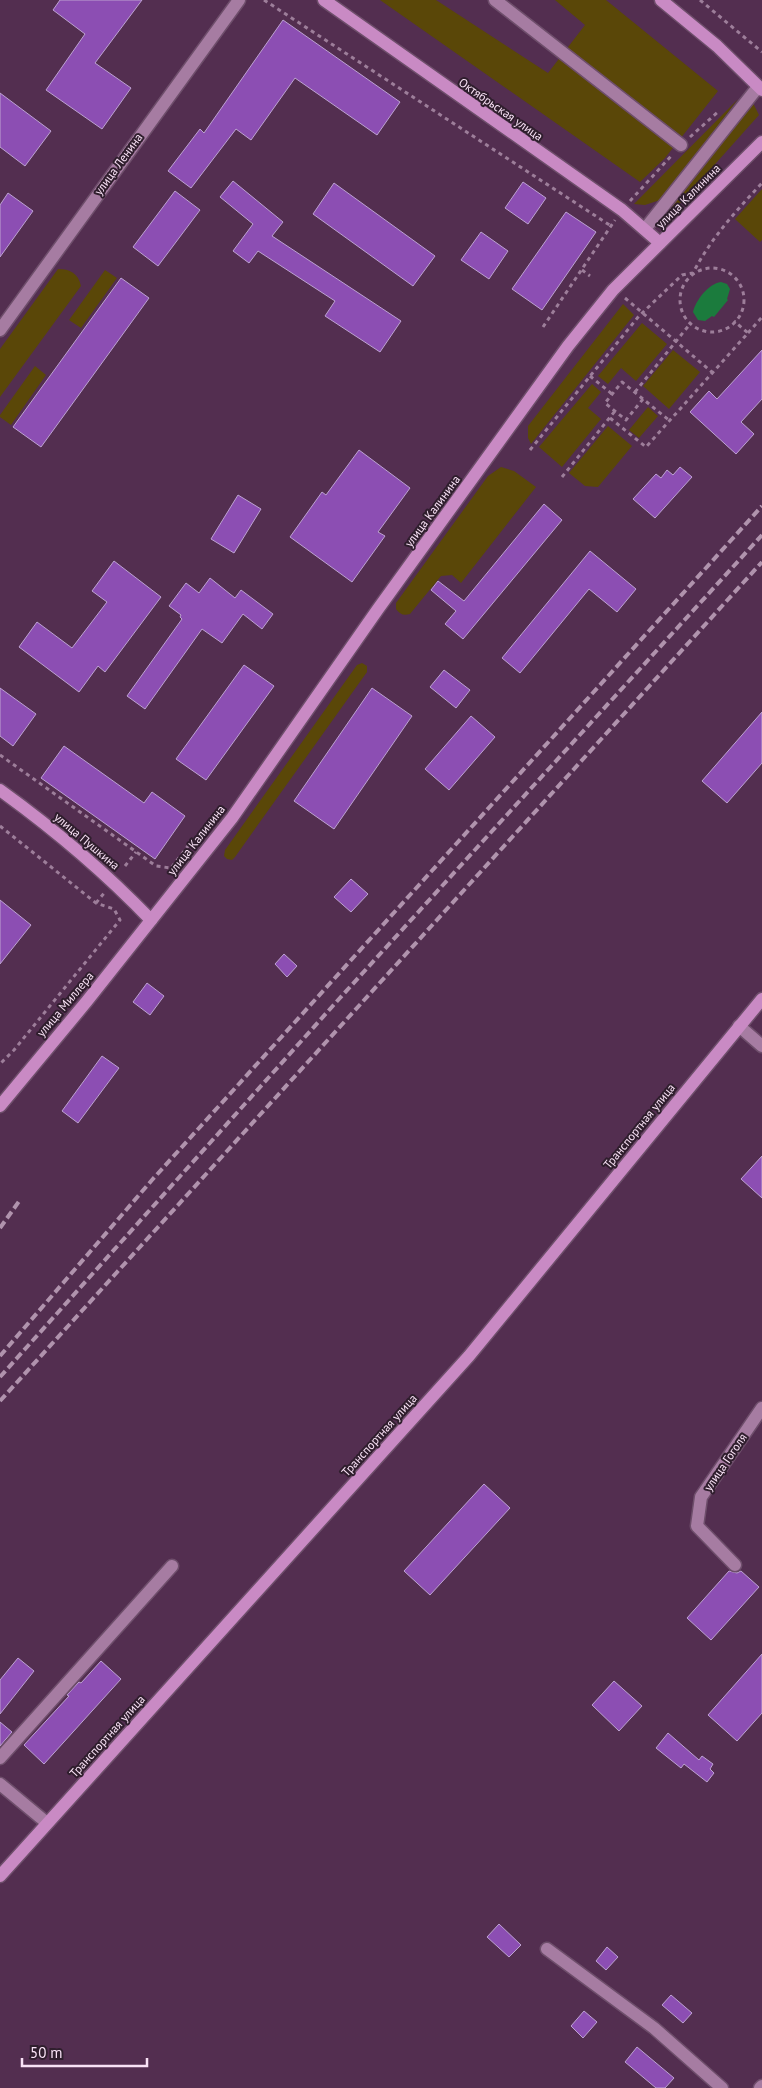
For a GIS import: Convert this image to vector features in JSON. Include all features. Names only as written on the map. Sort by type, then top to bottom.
[{"type":"main road","name":"Октябрьская улица","points":[[324,0],[622,210],[660,243]]},
{"type":"main road","points":[[660,0],[717,46],[760,88]]},
{"type":"main road","name":"улица Калинина","points":[[151,920],[232,818],[378,609],[568,346],[613,290],[762,142]]},
{"type":"main road","name":"улица Пушкина","points":[[0,790],[26,808],[114,882],[151,920]]},
{"type":"main road","name":"улица Миллера","points":[[0,1106],[151,920]]},
{"type":"main road","name":"Транспортная улица","points":[[0,1876],[470,1356],[762,999]]},
{"type":"street","name":"улица Ленина","points":[[0,330],[239,0]]},
{"type":"street","points":[[495,0],[681,144]]},
{"type":"street","points":[[646,229],[760,88]]},
{"type":"street","points":[[739,1026],[762,1046]]},
{"type":"street","name":"улица Гоголя","points":[[735,1565],[697,1526],[701,1497],[762,1408]]},
{"type":"street","points":[[0,1758],[172,1566]]},
{"type":"street","points":[[0,1784],[47,1824]]},
{"type":"street","points":[[547,1950],[654,2028],[722,2088]]},
{"type":"path","points":[[264,0],[611,226]]},
{"type":"path","points":[[700,0],[762,52]]},
{"type":"path","points":[[530,450],[642,313],[682,275],[693,273],[706,268],[713,268],[733,275],[741,287],[743,301],[740,315],[730,326],[717,331],[703,331],[690,324],[682,312],[680,298],[683,284],[693,273],[704,251],[725,224],[762,183]]},
{"type":"path","points":[[543,327],[617,218]]},
{"type":"path","points":[[582,270],[590,276]]},
{"type":"path","points":[[625,298],[713,373]]},
{"type":"path","points":[[610,418],[646,447],[762,317]]},
{"type":"path","points":[[734,321],[748,333]]},
{"type":"path","points":[[635,392],[690,324]]},
{"type":"path","points":[[590,376],[612,394]]},
{"type":"path","points":[[643,399],[626,420],[605,403],[622,382],[635,392],[670,421]]},
{"type":"path","points":[[562,477],[615,411]]},
{"type":"path","points":[[0,755],[156,866],[171,868],[188,846]]},
{"type":"path","points":[[0,826],[96,903],[114,909],[120,920],[14,1050],[0,1064]]},
{"type":"path","points":[[125,866],[136,852]]},
{"type":"shaded area","points":[[380,0],[436,0],[548,73],[585,25],[555,0],[606,0],[718,91],[665,158],[640,182]]},
{"type":"shaded area","points":[[738,99],[663,199],[645,205],[634,204]]},
{"type":"shaded area","points":[[752,101],[759,115],[666,219],[663,217]]},
{"type":"shaded area","points":[[762,189],[762,240],[760,242],[735,219]]},
{"type":"shaded area","points":[[58,269],[66,270],[76,275],[81,286],[0,397],[0,349]]},
{"type":"shaded area","points":[[105,270],[117,278],[81,328],[69,320]]},
{"type":"shaded area","points":[[716,283],[727,284],[730,289],[728,300],[714,317],[712,316],[705,321],[698,320],[693,312],[703,293]]},
{"type":"shaded area","points":[[623,304],[634,315],[531,444],[528,438],[528,426]]},
{"type":"shaded area","points":[[642,323],[667,344],[636,381],[621,368],[608,384],[598,376]]},
{"type":"shaded area","points":[[673,350],[700,372],[669,409],[643,386]]},
{"type":"shaded area","points":[[35,366],[46,375],[11,425],[0,415]]},
{"type":"shaded area","points":[[592,384],[601,392],[588,408],[601,419],[562,467],[539,447]]},
{"type":"shaded area","points":[[648,407],[658,416],[639,438],[629,430]]},
{"type":"shaded area","points":[[608,426],[632,446],[598,487],[585,486],[569,473]]},
{"type":"shaded area","points":[[501,467],[514,471],[536,487],[461,583],[452,575],[441,576],[410,614],[400,613],[396,609],[396,603],[488,476]]},
{"type":"shaded area","points":[[362,663],[367,666],[367,672],[235,857],[232,860],[227,859],[224,856],[225,850],[357,665]]},
{"type":"building","points":[[60,0],[142,0],[95,63],[131,88],[102,129],[46,90],[85,34],[53,10]]},
{"type":"building","points":[[283,20],[400,102],[377,135],[295,78],[251,140],[236,129],[191,188],[168,171],[200,129],[204,133]]},
{"type":"building","points":[[0,93],[51,131],[25,166],[0,147]]},
{"type":"building","points":[[233,181],[283,222],[272,236],[401,321],[380,352],[325,316],[335,301],[258,251],[249,263],[233,251],[253,224],[220,197]]},
{"type":"building","points":[[523,182],[546,198],[528,224],[505,208]]},
{"type":"building","points":[[334,183],[435,256],[413,286],[313,214]]},
{"type":"building","points":[[175,191],[200,210],[158,266],[133,247]]},
{"type":"building","points":[[8,193],[33,211],[0,257],[0,205]]},
{"type":"building","points":[[566,212],[596,232],[542,310],[512,289]]},
{"type":"building","points":[[481,232],[508,251],[489,279],[461,260]]},
{"type":"building","points":[[121,278],[149,298],[41,447],[13,427]]},
{"type":"building","points":[[762,350],[762,399],[741,422],[754,434],[736,454],[690,412],[709,391],[717,399]]},
{"type":"building","points":[[359,450],[410,488],[378,532],[385,536],[352,582],[290,537],[322,492],[326,495]]},
{"type":"building","points":[[680,467],[692,477],[655,518],[633,499],[656,474],[661,478],[667,470],[673,475]]},
{"type":"building","points":[[238,495],[261,509],[234,553],[211,539]]},
{"type":"building","points":[[544,504],[562,520],[463,639],[445,624],[456,611],[431,590],[438,581],[464,601]]},
{"type":"building","points":[[590,551],[636,589],[617,612],[589,589],[520,673],[502,658]]},
{"type":"building","points":[[114,561],[161,597],[105,672],[98,666],[79,692],[19,647],[37,622],[72,648],[107,602],[92,591]]},
{"type":"building","points":[[210,578],[235,598],[241,590],[273,614],[262,629],[243,614],[222,643],[202,629],[145,709],[127,696],[182,619],[181,615],[169,606],[186,583],[199,593]]},
{"type":"building","points":[[244,665],[274,686],[206,780],[176,759]]},
{"type":"building","points":[[444,670],[470,690],[456,708],[430,687]]},
{"type":"building","points":[[0,688],[36,714],[13,746],[0,736]]},
{"type":"building","points":[[372,688],[412,716],[334,829],[294,801]]},
{"type":"building","points":[[762,712],[762,763],[727,803],[702,781]]},
{"type":"building","points":[[471,716],[495,737],[449,790],[425,769]]},
{"type":"building","points":[[64,746],[144,803],[152,792],[185,816],[155,859],[41,778]]},
{"type":"building","points":[[351,879],[368,894],[351,912],[334,897]]},
{"type":"building","points":[[0,900],[31,925],[0,964]]},
{"type":"building","points":[[284,954],[297,966],[287,977],[275,964]]},
{"type":"building","points":[[147,983],[164,996],[150,1015],[133,1002]]},
{"type":"building","points":[[102,1056],[119,1068],[78,1123],[62,1111]]},
{"type":"building","points":[[762,1156],[762,1198],[741,1179]]},
{"type":"building","points":[[484,1484],[510,1508],[430,1595],[404,1571]]},
{"type":"building","points":[[729,1571],[737,1573],[741,1571],[759,1587],[711,1640],[687,1618]]},
{"type":"building","points":[[762,1654],[762,1713],[737,1741],[708,1715]]},
{"type":"building","points":[[18,1658],[34,1671],[0,1714],[0,1680]]},
{"type":"building","points":[[101,1661],[121,1679],[44,1764],[24,1745],[69,1696],[67,1695]]},
{"type":"building","points":[[614,1681],[642,1706],[619,1731],[592,1705]]},
{"type":"building","points":[[0,1722],[12,1732],[0,1746]]},
{"type":"building","points":[[668,1733],[699,1760],[702,1756],[713,1764],[710,1769],[714,1773],[707,1782],[684,1764],[681,1768],[656,1748]]},
{"type":"building","points":[[499,1924],[521,1945],[509,1957],[487,1937]]},
{"type":"building","points":[[607,1947],[618,1957],[606,1970],[596,1961]]},
{"type":"building","points":[[671,1995],[692,2013],[683,2023],[662,2005]]},
{"type":"building","points":[[584,2011],[597,2022],[583,2038],[571,2026]]},
{"type":"building","points":[[637,2047],[674,2078],[665,2088],[656,2088],[625,2062]]},
{"type":"railway","points":[[0,1356],[152,1180],[762,506]]},
{"type":"railway","points":[[0,1377],[339,999],[762,535]]},
{"type":"railway","points":[[0,1401],[762,562]]},
{"type":"railway","points":[[0,1228],[20,1200]]}]
